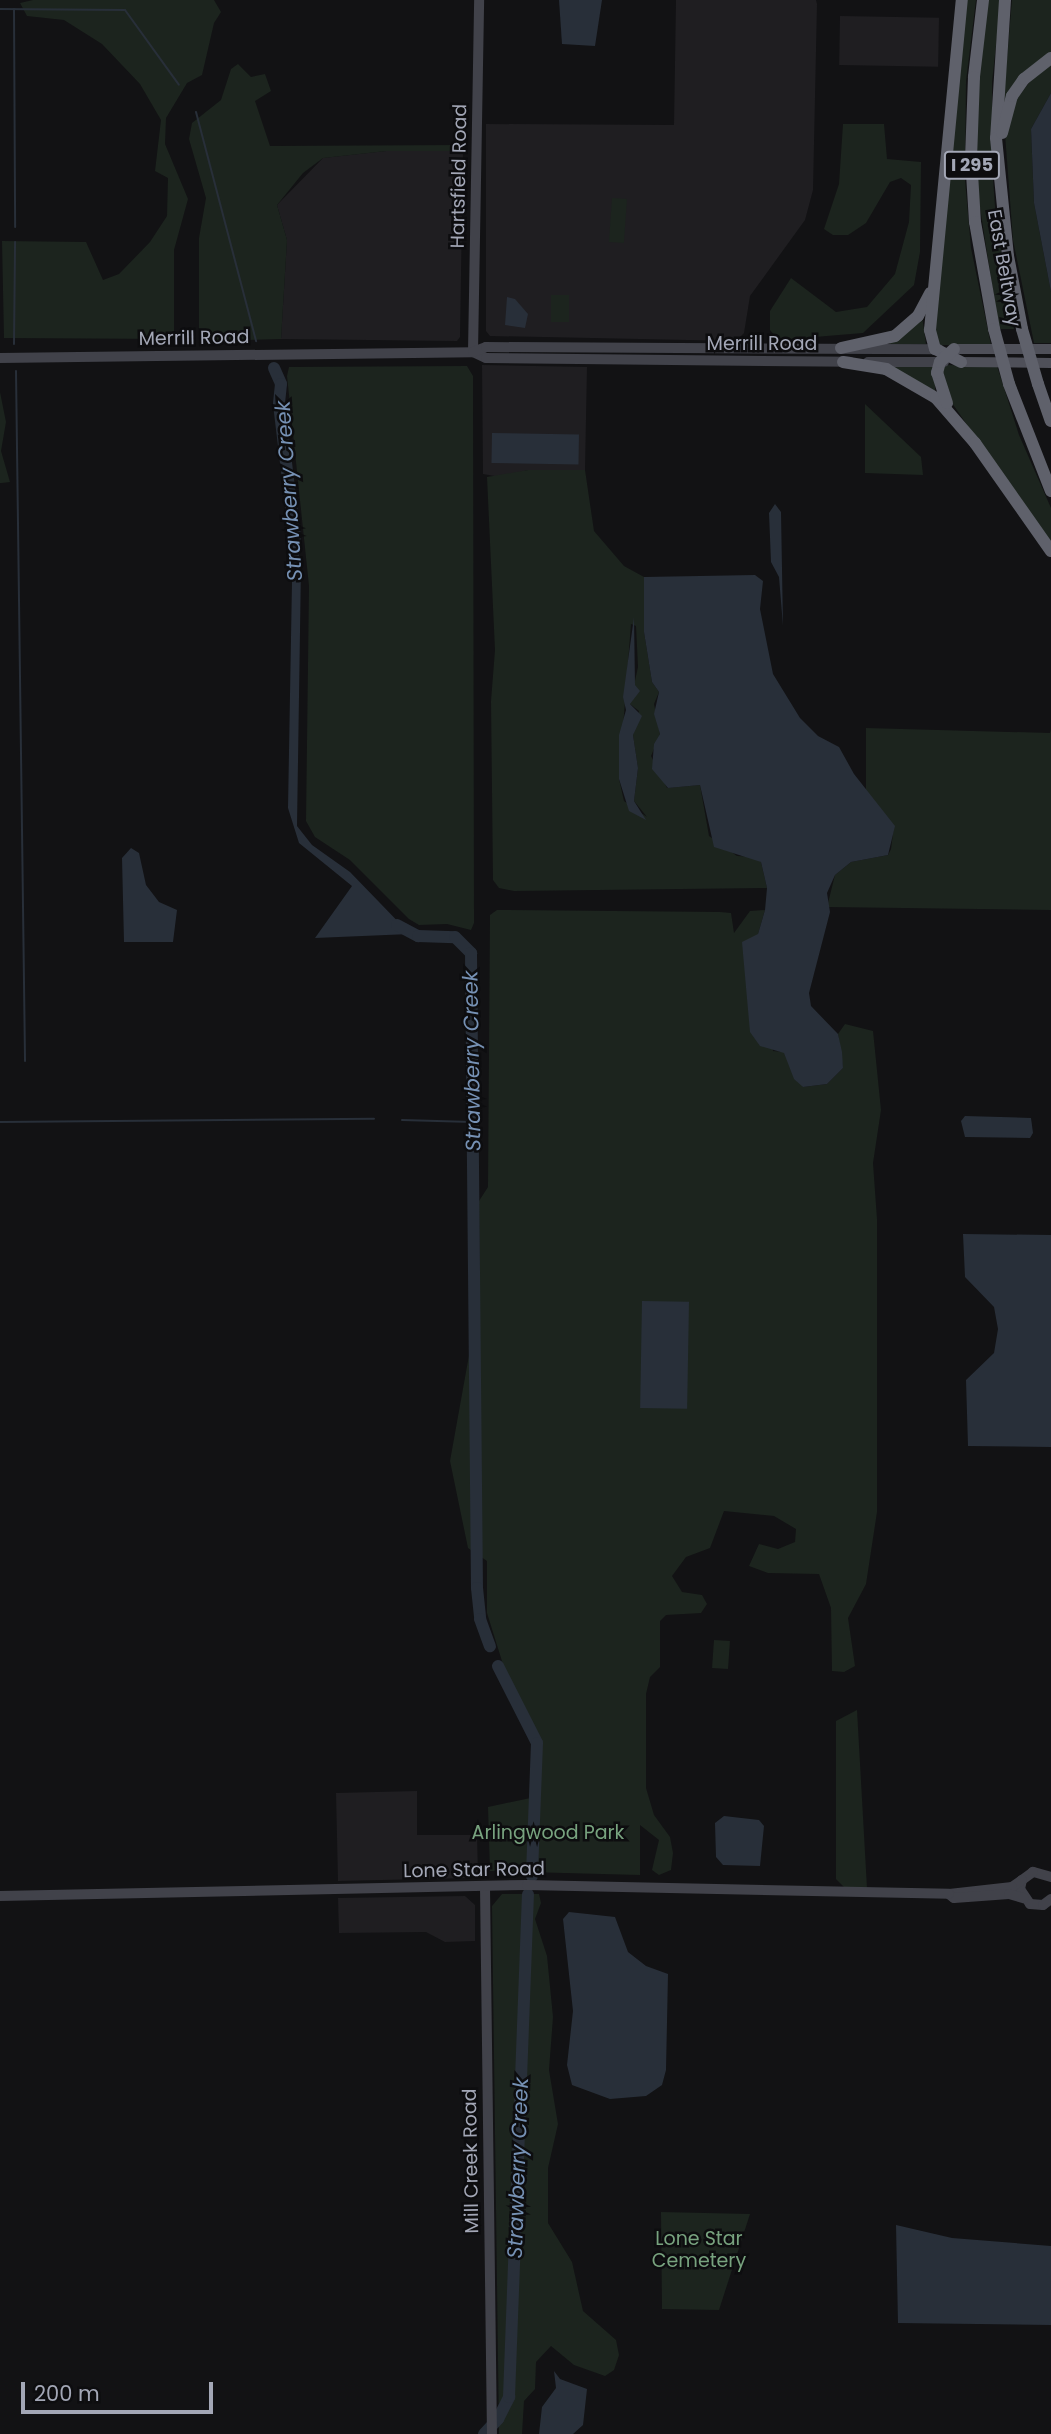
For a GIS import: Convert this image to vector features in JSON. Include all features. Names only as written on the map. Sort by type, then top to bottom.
[{"type":"highway","points":[[962,0],[932,286],[930,330],[943,354],[938,386],[958,419],[1051,551]]},
{"type":"highway","name":"East Beltway","points":[[983,0],[974,77],[971,157],[975,222],[994,328],[1009,384],[1051,491]]},
{"type":"highway","name":"East Beltway","points":[[1005,0],[997,95],[999,171],[1008,256],[1022,329],[1051,421]]},
{"type":"highway","points":[[999,171],[1002,132],[1013,96],[1024,79],[1051,58]]},
{"type":"highway","points":[[838,353],[884,341],[908,328],[932,286]]},
{"type":"highway","points":[[838,353],[910,380],[958,419]]},
{"type":"highway","points":[[943,354],[961,362]]},
{"type":"main road","name":"Merrill Road","points":[[943,354],[1051,349]]},
{"type":"main road","points":[[961,362],[1051,363]]},
{"type":"street","name":"Hartsfield Road","points":[[473,352],[479,0]]},
{"type":"street","name":"Merrill Road","points":[[0,358],[473,352],[486,347],[776,348],[838,353],[943,354]]},
{"type":"street","points":[[594,360],[599,352],[665,353],[676,348]]},
{"type":"street","points":[[692,362],[709,355],[749,355],[757,348]]},
{"type":"street","name":"Merrill Road","points":[[473,352],[486,358],[692,362],[776,360],[838,353]]},
{"type":"street","points":[[757,360],[770,353],[838,353]]},
{"type":"street","name":"Lone Star Road","points":[[0,1896],[485,1887],[949,1894],[1012,1887],[1033,1872],[1049,1874]]},
{"type":"street","points":[[1022,1880],[1023,1898]]},
{"type":"street","name":"Mill Creek Road","points":[[485,1887],[492,2434]]},
{"type":"street","name":"Lone Star Road","points":[[949,1894],[954,1898],[1009,1894],[1039,1906],[1051,1899]]},
{"type":"shaded area","points":[[559,0],[602,0],[595,46],[562,44]]},
{"type":"shaded area","points":[[676,0],[816,0],[817,4],[813,190],[805,220],[750,296],[744,333],[736,341],[490,336],[486,331],[486,124],[674,125]]},
{"type":"shaded area","points":[[840,16],[939,18],[938,67],[839,65]]},
{"type":"shaded area","points":[[1051,93],[1051,292],[1034,203],[1031,129]]},
{"type":"shaded area","points":[[386,151],[463,151],[460,337],[457,341],[281,339],[287,240],[277,205],[323,158]]},
{"type":"shaded area","points":[[507,297],[515,299],[528,314],[525,328],[505,325]]},
{"type":"shaded area","points":[[482,365],[587,367],[585,470],[528,470],[500,477],[483,474]]},
{"type":"shaded area","points":[[492,433],[579,435],[578,465],[491,463]]},
{"type":"shaded area","points":[[775,504],[781,512],[783,626],[779,577],[771,562],[769,513]]},
{"type":"shaded area","points":[[293,525],[301,566],[297,826],[312,845],[350,872],[410,934],[315,938],[352,886],[299,843],[288,808]]},
{"type":"shaded area","points":[[755,575],[763,581],[760,609],[773,674],[800,718],[818,736],[839,747],[854,774],[895,826],[888,855],[851,862],[835,875],[827,893],[830,912],[809,993],[811,1006],[838,1034],[843,1068],[827,1084],[803,1087],[794,1079],[784,1053],[760,1046],[750,1032],[742,942],[758,934],[765,910],[767,888],[761,862],[714,847],[700,785],[668,788],[652,769],[654,744],[660,734],[654,714],[659,692],[652,682],[644,632],[644,577]]},
{"type":"shaded area","points":[[634,617],[635,685],[640,691],[630,704],[642,716],[633,735],[638,768],[634,801],[646,820],[629,811],[619,779],[619,735],[626,710],[623,697]]},
{"type":"shaded area","points":[[131,848],[139,853],[146,885],[159,902],[177,910],[173,942],[124,942],[122,858]]},
{"type":"shaded area","points":[[965,1116],[1031,1118],[1033,1133],[1030,1138],[965,1137],[961,1121]]},
{"type":"shaded area","points":[[963,1234],[1051,1235],[1051,1447],[968,1446],[966,1380],[994,1353],[998,1329],[994,1307],[965,1277]]},
{"type":"shaded area","points":[[642,1301],[689,1302],[687,1409],[640,1408]]},
{"type":"shaded area","points":[[417,1791],[417,1835],[477,1835],[478,1873],[469,1878],[338,1881],[336,1793]]},
{"type":"shaded area","points":[[724,1816],[759,1820],[764,1826],[760,1866],[723,1865],[716,1857],[715,1823]]},
{"type":"shaded area","points":[[465,1896],[475,1905],[475,1941],[445,1942],[426,1932],[339,1933],[338,1898]]},
{"type":"shaded area","points":[[569,1912],[615,1917],[628,1952],[646,1966],[668,1974],[666,2070],[662,2085],[646,2096],[610,2099],[572,2085],[567,2065],[573,2011],[563,1919]]},
{"type":"shaded area","points":[[896,2225],[952,2238],[1051,2246],[1051,2325],[898,2323]]},
{"type":"shaded area","points":[[554,2371],[560,2379],[587,2389],[583,2425],[573,2434],[539,2434],[542,2407],[556,2388]]},
{"type":"green space","points":[[33,0],[214,0],[221,12],[214,23],[202,75],[187,83],[166,118],[165,144],[188,199],[174,250],[174,334],[169,339],[4,338],[2,241],[86,242],[103,280],[119,274],[150,242],[167,216],[168,178],[155,171],[161,120],[140,84],[102,44],[64,20],[27,16],[20,3]]},
{"type":"green space","points":[[964,0],[976,0],[966,81],[965,180],[971,248],[991,345],[938,345],[934,341]]},
{"type":"green space","points":[[987,0],[1001,0],[992,82],[992,165],[996,220],[1014,329],[999,329],[976,182],[978,68]]},
{"type":"green space","points":[[1012,0],[1051,0],[1051,54],[1003,106]]},
{"type":"green space","points":[[1051,62],[1051,93],[1031,129],[1034,203],[1051,292],[1051,343],[1034,343],[1013,240],[1005,134],[1013,104],[1037,72]]},
{"type":"green space","points":[[238,64],[251,77],[265,74],[271,91],[255,101],[270,146],[463,145],[463,151],[386,151],[323,158],[303,173],[277,205],[287,240],[281,339],[210,341],[199,333],[199,238],[206,198],[189,139],[192,123],[221,100],[231,69]]},
{"type":"green space","points":[[843,124],[884,124],[887,159],[921,162],[920,252],[914,285],[863,333],[778,340],[770,330],[770,311],[791,278],[836,312],[867,307],[895,274],[909,222],[911,185],[901,178],[890,182],[866,223],[848,235],[833,235],[824,229],[839,184]]},
{"type":"green space","points":[[612,198],[627,199],[624,243],[609,242]]},
{"type":"green space","points":[[551,295],[569,295],[569,322],[551,322]]},
{"type":"green space","points":[[922,316],[926,344],[890,344],[890,342]]},
{"type":"green space","points":[[467,366],[473,376],[474,923],[471,930],[447,924],[419,925],[409,919],[350,860],[315,837],[306,821],[309,586],[287,376],[289,367]]},
{"type":"green space","points":[[935,366],[935,392],[889,367]]},
{"type":"green space","points":[[997,366],[1019,435],[1051,508],[1051,547],[941,387],[942,367]]},
{"type":"green space","points":[[0,392],[6,422],[1,451],[10,482],[1,483],[0,483]]},
{"type":"green space","points":[[865,404],[921,457],[923,475],[865,473]]},
{"type":"green space","points":[[528,470],[585,470],[594,531],[624,566],[644,577],[644,632],[652,682],[659,692],[654,704],[660,734],[651,756],[667,788],[700,785],[709,836],[737,856],[755,857],[761,862],[767,888],[514,891],[499,888],[493,880],[491,701],[495,650],[487,477]],"holes":[[[631,624],[636,626],[638,667],[630,704],[639,711],[633,735],[638,768],[634,801],[647,817],[624,801],[619,779]]]},
{"type":"green space","points":[[866,728],[1050,733],[1051,729],[1051,910],[827,907],[835,875],[851,862],[888,855],[891,849],[894,826],[866,792]]},
{"type":"green space","name":"Arlingwood Park","points":[[497,910],[731,913],[734,933],[750,911],[765,910],[758,934],[773,1051],[784,1052],[803,1087],[827,1084],[843,1068],[838,1034],[845,1024],[873,1031],[881,1110],[873,1163],[877,1219],[877,1512],[866,1584],[848,1618],[855,1666],[844,1672],[832,1671],[831,1608],[819,1574],[768,1573],[749,1566],[759,1544],[778,1549],[795,1542],[796,1529],[774,1516],[724,1511],[710,1548],[686,1557],[672,1576],[682,1592],[702,1595],[707,1604],[701,1613],[666,1615],[660,1621],[660,1667],[650,1677],[646,1694],[646,1788],[654,1815],[670,1837],[673,1853],[671,1870],[659,1875],[652,1870],[659,1840],[640,1825],[640,1875],[490,1871],[488,1807],[540,1796],[541,1755],[539,1738],[506,1674],[487,1613],[487,1561],[468,1548],[450,1461],[480,1294],[479,1201],[488,1187],[490,915]]},
{"type":"green space","points":[[714,1640],[730,1641],[728,1669],[712,1668]]},
{"type":"green space","points":[[857,1710],[867,1888],[844,1887],[836,1879],[836,1721]]},
{"type":"green space","points":[[502,1894],[539,1894],[541,1903],[535,1919],[547,1956],[553,2017],[549,2070],[558,2124],[548,2168],[548,2223],[572,2262],[583,2311],[616,2340],[619,2355],[614,2370],[605,2376],[574,2365],[551,2346],[536,2362],[535,2389],[524,2401],[522,2434],[499,2434],[492,1906]]},
{"type":"green space","name":"Lone Star Cemetery","points":[[661,2212],[750,2214],[719,2310],[662,2309]]},
{"type":"waterway","points":[[0,9],[125,10],[179,85]]},
{"type":"waterway","points":[[14,9],[15,227]]},
{"type":"waterway","name":"Strawberry Creek","points":[[196,112],[256,341]]},
{"type":"waterway","points":[[14,344],[15,242]]},
{"type":"waterway","name":"Strawberry Creek","points":[[274,368],[281,384],[279,404],[295,539]]},
{"type":"waterway","points":[[16,371],[25,1061]]},
{"type":"waterway","name":"Strawberry Creek","points":[[397,925],[418,936],[455,937],[471,953],[477,1588],[480,1619],[490,1646]]},
{"type":"waterway","points":[[0,1122],[374,1119]]},
{"type":"waterway","points":[[402,1120],[472,1122]]},
{"type":"waterway","name":"Strawberry Creek","points":[[498,1666],[537,1743],[532,1876]]},
{"type":"waterway","name":"Strawberry Creek","points":[[484,2434],[498,2419],[509,2397],[528,1894]]}]
